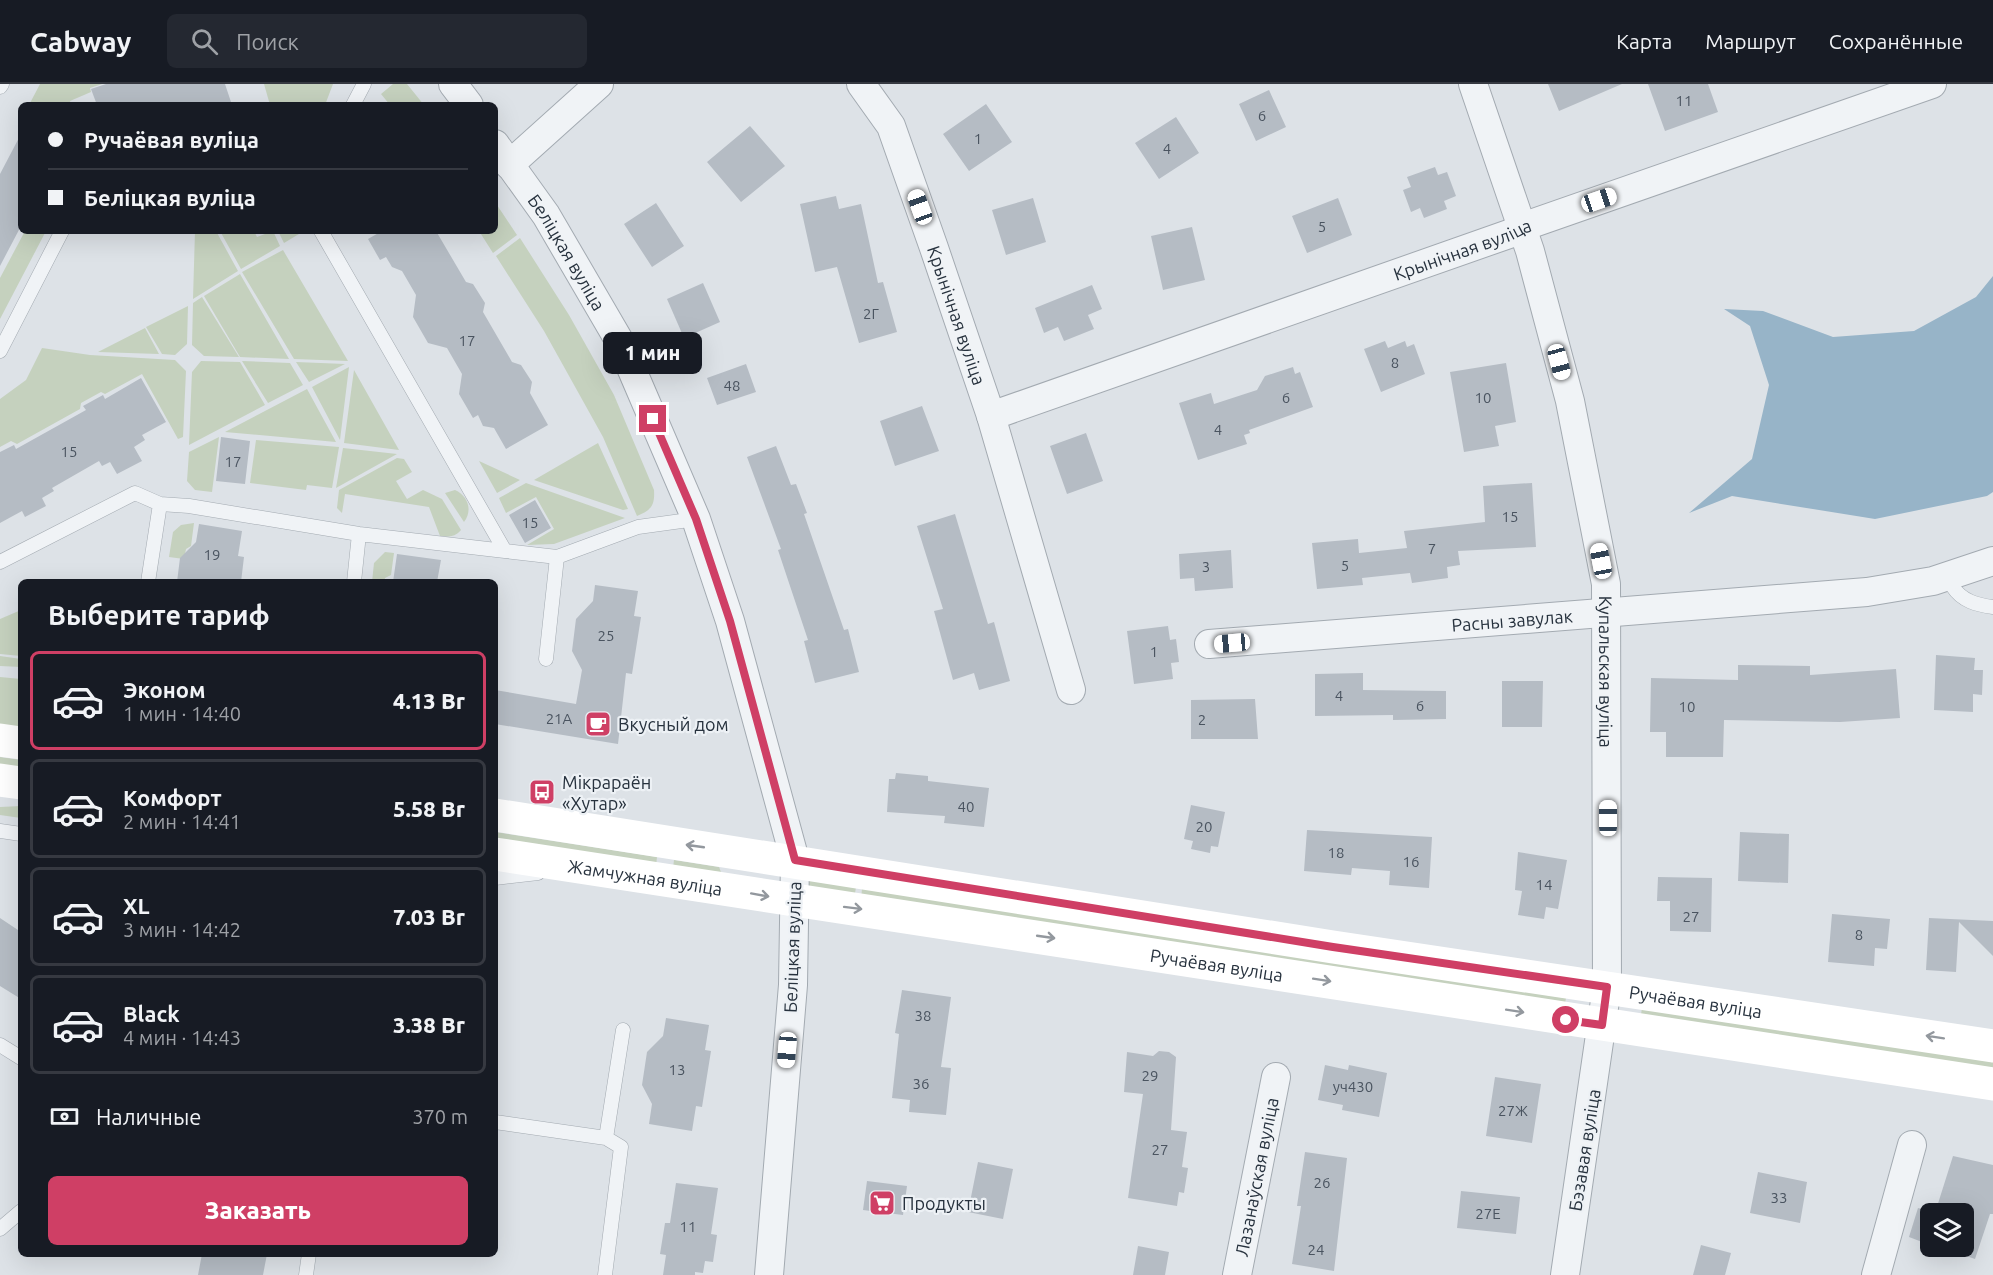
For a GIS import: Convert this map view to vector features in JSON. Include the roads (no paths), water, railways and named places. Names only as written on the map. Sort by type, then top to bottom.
[{"type":"main road","points":[[0,780],[18,783]]},
{"type":"main road","name":"Жамчужная вуліца","points":[[498,815],[795,860]]},
{"type":"main road","name":"Жамчужная вуліца","points":[[498,854],[795,901]]},
{"type":"main road","name":"Ручаёвая вуліца","points":[[795,860],[1333,947],[1993,1046]]},
{"type":"main road","name":"Ручаёвая вуліца","points":[[795,901],[1076,941],[1602,1025],[1993,1084]]},
{"type":"street","points":[[453,84],[467,102]]},
{"type":"street","points":[[502,155],[599,84]]},
{"type":"street","name":"Крынічная вуліца","points":[[861,84],[891,126],[991,416],[1071,690]]},
{"type":"street","name":"Купальская вуліца","points":[[1473,84],[1522,227],[1570,401],[1606,584],[1607,987],[1602,1025]]},
{"type":"street","name":"Крынічная вуліца","points":[[991,416],[1932,84]]},
{"type":"street","name":"Беліцкая вуліца","points":[[502,155],[546,215],[620,342],[696,519],[730,621],[795,860],[793,985],[769,1275]]},
{"type":"street","name":"Расны завулак","points":[[1209,645],[1867,592],[1933,581],[1993,561]]},
{"type":"street","name":"Бэзавая вуліца","points":[[1565,1275],[1602,1025]]},
{"type":"street","name":"Лазанаўская вуліца","points":[[1237,1275],[1276,1077]]},
{"type":"street","points":[[1876,1275],[1912,1145]]},
{"type":"lane","points":[[355,102],[364,84]]},
{"type":"lane","points":[[0,351],[60,234]]},
{"type":"lane","points":[[323,234],[505,551]]},
{"type":"lane","points":[[0,562],[135,493],[160,504],[189,506],[359,534],[557,557],[638,527],[696,519]]},
{"type":"lane","points":[[148,579],[160,504]]},
{"type":"lane","points":[[354,579],[359,534]]},
{"type":"lane","points":[[546,659],[557,557]]},
{"type":"lane","points":[[1953,587],[1958,595],[1978,605],[1993,607]]},
{"type":"lane","points":[[0,831],[18,834]]},
{"type":"lane","points":[[498,878],[588,868]]},
{"type":"lane","points":[[606,1138],[623,1030]]},
{"type":"lane","points":[[0,1045],[18,1056]]},
{"type":"lane","points":[[498,1122],[606,1138],[621,1147],[605,1275]]},
{"type":"lane","points":[[0,1229],[18,1214]]},
{"type":"lane","points":[[306,1275],[309,1257]]},
{"type":"water","points":[[1993,276],[1993,492],[1987,496],[1875,519],[1732,496],[1689,513],[1752,459],[1769,385],[1750,326],[1724,309],[1763,311],[1833,337],[1914,331],[1976,297]]},
{"type":"place","name":"Вкусный дом","points":[[598,724]]},
{"type":"place","name":"Мікрараён «Хутар»","points":[[542,792]]},
{"type":"place","name":"Продукты","points":[[882,1203]]}]
